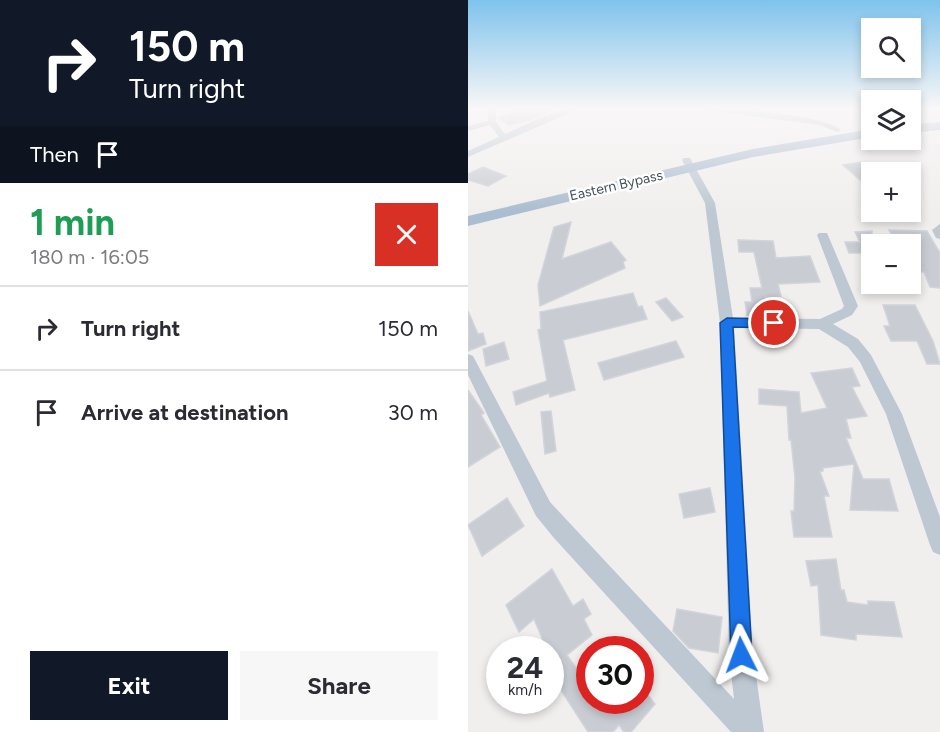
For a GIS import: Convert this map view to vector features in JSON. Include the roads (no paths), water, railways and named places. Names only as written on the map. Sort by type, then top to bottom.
[{"type":"main road","name":"Eastern Bypass","points":[[468,212],[778,143]]},
{"type":"main road","name":"Eastern Bypass","points":[[468,221],[690,163],[802,143]]},
{"type":"street","points":[[468,154],[494,143]]},
{"type":"street","points":[[690,163],[710,203],[727,323],[741,655],[750,732]]},
{"type":"street","points":[[940,227],[938,230],[940,236]]},
{"type":"street","points":[[727,323],[822,324],[846,312],[851,306],[822,235]]},
{"type":"street","points":[[822,324],[853,343],[866,359],[894,414],[940,544]]},
{"type":"street","points":[[468,360],[543,509],[750,732]]}]
